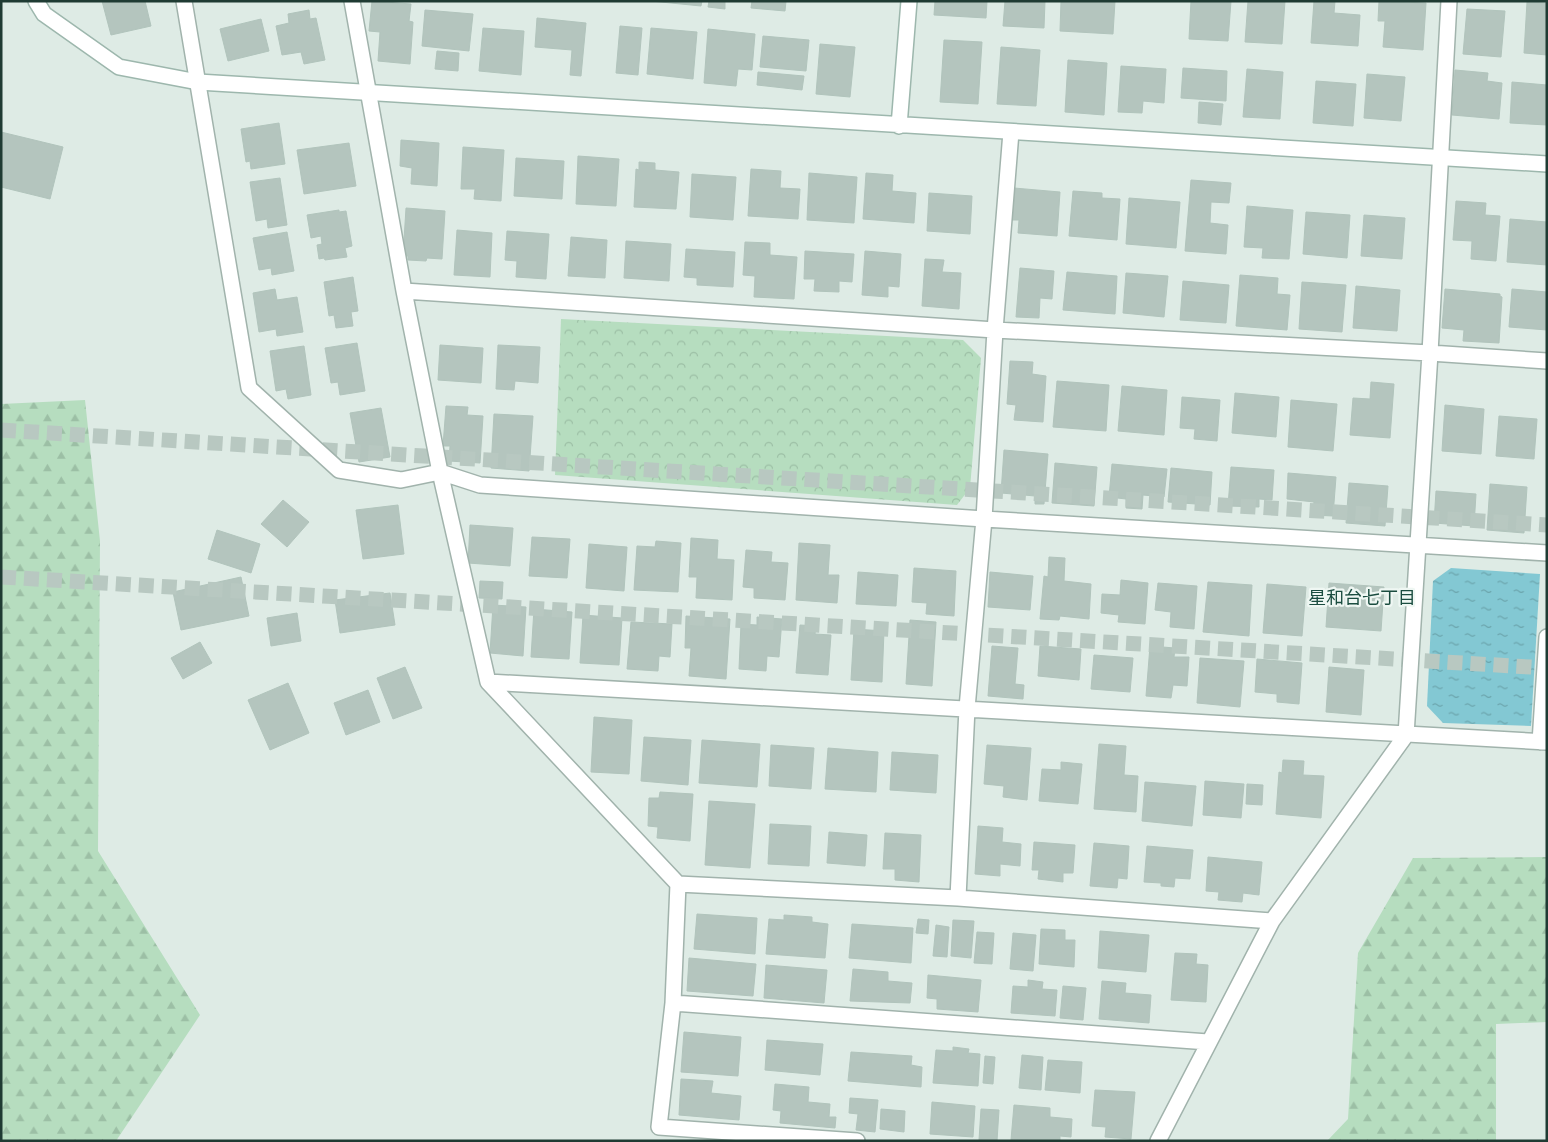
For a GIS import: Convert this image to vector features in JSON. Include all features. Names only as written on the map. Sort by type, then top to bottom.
[{"type":"street","points":[[36,1],[44,14],[118,67],[198,82],[1547,164]]},
{"type":"street","points":[[184,1],[249,388],[339,470],[401,480],[440,472],[480,485],[984,519],[1547,553]]},
{"type":"street","points":[[352,1],[404,291],[440,472],[488,682],[678,884],[958,898],[1272,921]]},
{"type":"street","points":[[899,126],[909,1]]},
{"type":"street","points":[[1158,1141],[1272,921],[1406,735],[1430,353],[1439,158],[1449,1]]},
{"type":"street","points":[[958,898],[967,708],[984,519],[995,330],[1012,132]]},
{"type":"street","points":[[404,291],[995,330],[1547,361]]},
{"type":"street","points":[[488,682],[1543,742],[1547,637]]},
{"type":"street","points":[[678,884],[673,1002],[660,1127],[857,1141]]},
{"type":"street","points":[[673,1002],[1208,1042]]},
{"type":"green space","points":[[561,319],[963,340],[981,358],[970,488],[957,505],[555,475]]},
{"type":"green space","points":[[85,400],[100,541],[98,851],[200,1015],[116,1141],[1,1141],[1,404]]},
{"type":"green space","points":[[1547,857],[1547,1022],[1496,1024],[1496,1141],[1327,1141],[1348,1119],[1358,953],[1413,858]]},
{"type":"water","points":[[1451,568],[1540,574],[1531,726],[1443,723],[1427,706],[1433,581]]},
{"type":"building","points":[[102,1],[145,1],[151,26],[111,35]]},
{"type":"building","points":[[372,1],[411,4],[409,21],[413,22],[410,64],[378,61],[380,32],[369,31]]},
{"type":"building","points":[[651,1],[702,1],[701,6]]},
{"type":"building","points":[[709,1],[725,1],[725,9],[708,7]]},
{"type":"building","points":[[752,1],[786,1],[785,11],[751,8]]},
{"type":"building","points":[[935,1],[987,1],[986,18],[934,15]]},
{"type":"building","points":[[1005,1],[1045,1],[1044,28],[1003,26]]},
{"type":"building","points":[[1061,1],[1115,1],[1113,34],[1060,31]]},
{"type":"building","points":[[1191,1],[1231,1],[1228,41],[1189,39]]},
{"type":"building","points":[[1248,1],[1285,1],[1282,44],[1245,42]]},
{"type":"building","points":[[1314,1],[1335,1],[1334,13],[1360,15],[1358,46],[1311,43]]},
{"type":"building","points":[[1379,1],[1426,3],[1423,50],[1383,47],[1385,21],[1378,21]]},
{"type":"building","points":[[1527,2],[1547,3],[1547,55],[1524,53]]},
{"type":"building","points":[[1467,9],[1505,11],[1501,57],[1463,54]]},
{"type":"building","points":[[309,10],[310,19],[316,18],[325,60],[304,64],[301,52],[282,55],[276,26],[289,23],[288,14]]},
{"type":"building","points":[[425,10],[473,14],[469,51],[422,46]]},
{"type":"building","points":[[537,18],[586,23],[581,76],[570,75],[572,50],[535,47]]},
{"type":"building","points":[[261,19],[269,51],[228,61],[220,29]]},
{"type":"building","points":[[620,26],[642,28],[638,75],[616,73]]},
{"type":"building","points":[[483,28],[524,31],[521,75],[479,71]]},
{"type":"building","points":[[651,28],[697,32],[693,79],[647,74]]},
{"type":"building","points":[[708,29],[755,34],[752,70],[738,69],[736,86],[704,83]]},
{"type":"building","points":[[763,36],[809,40],[806,71],[760,67]]},
{"type":"building","points":[[944,40],[982,42],[978,104],[940,102]]},
{"type":"building","points":[[820,44],[855,47],[850,97],[816,94]]},
{"type":"building","points":[[1001,47],[1040,50],[1036,106],[997,104]]},
{"type":"building","points":[[437,51],[459,53],[458,71],[435,69]]},
{"type":"building","points":[[1068,60],[1107,63],[1104,115],[1065,112]]},
{"type":"building","points":[[1121,66],[1166,69],[1164,103],[1143,101],[1142,113],[1118,112]]},
{"type":"building","points":[[1183,68],[1227,71],[1226,101],[1181,98]]},
{"type":"building","points":[[1247,69],[1283,72],[1280,119],[1243,117]]},
{"type":"building","points":[[1455,70],[1488,73],[1487,81],[1502,83],[1499,119],[1452,115]]},
{"type":"building","points":[[758,72],[804,76],[802,90],[757,85]]},
{"type":"building","points":[[1367,74],[1405,77],[1401,121],[1364,118]]},
{"type":"building","points":[[1316,81],[1356,84],[1353,126],[1313,123]]},
{"type":"building","points":[[1512,82],[1547,85],[1547,125],[1510,123]]},
{"type":"building","points":[[1199,102],[1223,104],[1221,125],[1198,123]]},
{"type":"building","points":[[279,123],[285,164],[251,169],[250,161],[246,162],[241,129]]},
{"type":"building","points":[[1,132],[63,147],[50,199],[1,187]]},
{"type":"building","points":[[401,140],[439,143],[437,186],[411,184],[412,168],[400,166]]},
{"type":"building","points":[[349,143],[356,186],[304,194],[297,150]]},
{"type":"building","points":[[463,147],[504,150],[501,201],[474,199],[475,189],[461,189]]},
{"type":"building","points":[[578,156],[619,159],[616,206],[576,204]]},
{"type":"building","points":[[516,158],[564,161],[562,199],[514,196]]},
{"type":"building","points":[[639,162],[655,163],[655,170],[679,172],[676,209],[634,207],[636,169],[639,170]]},
{"type":"building","points":[[751,169],[781,171],[780,188],[800,189],[798,219],[748,216]]},
{"type":"building","points":[[809,173],[857,177],[854,223],[807,220]]},
{"type":"building","points":[[866,173],[893,175],[892,191],[916,193],[914,223],[863,219]]},
{"type":"building","points":[[692,174],[736,177],[733,220],[690,217]]},
{"type":"building","points":[[280,178],[287,225],[268,228],[267,219],[256,221],[250,182]]},
{"type":"building","points":[[1191,180],[1231,183],[1229,203],[1211,202],[1210,223],[1228,225],[1226,254],[1185,251]]},
{"type":"building","points":[[1014,188],[1060,192],[1057,236],[1018,233],[1019,220],[1012,220]]},
{"type":"building","points":[[1073,191],[1102,193],[1102,198],[1120,199],[1117,240],[1069,236]]},
{"type":"building","points":[[929,193],[972,196],[970,234],[927,231]]},
{"type":"building","points":[[1129,198],[1180,202],[1176,248],[1126,244]]},
{"type":"building","points":[[1456,201],[1486,203],[1485,215],[1500,216],[1496,261],[1471,259],[1472,241],[1453,240]]},
{"type":"building","points":[[1247,206],[1293,210],[1289,259],[1262,258],[1263,248],[1244,247]]},
{"type":"building","points":[[406,208],[445,211],[442,259],[427,258],[426,261],[408,260],[408,256],[403,256]]},
{"type":"building","points":[[339,210],[339,212],[346,211],[352,246],[345,248],[347,257],[319,259],[317,245],[322,244],[321,236],[311,238],[307,215]]},
{"type":"building","points":[[1306,212],[1350,215],[1347,258],[1303,254]]},
{"type":"building","points":[[1364,215],[1405,218],[1402,259],[1361,256]]},
{"type":"building","points":[[1510,219],[1547,222],[1547,265],[1507,262]]},
{"type":"building","points":[[457,230],[492,233],[490,277],[454,275]]},
{"type":"building","points":[[507,231],[549,234],[546,279],[516,277],[517,261],[505,260]]},
{"type":"building","points":[[287,232],[294,271],[272,275],[271,268],[259,270],[253,238]]},
{"type":"building","points":[[571,237],[607,240],[605,278],[568,276]]},
{"type":"building","points":[[626,241],[671,244],[669,281],[624,278]]},
{"type":"building","points":[[745,242],[770,243],[770,255],[797,257],[794,299],[754,297],[755,276],[743,275]]},
{"type":"building","points":[[686,249],[735,252],[733,287],[697,285],[697,278],[684,277]]},
{"type":"building","points":[[805,251],[854,254],[852,282],[839,281],[839,292],[814,291],[815,279],[804,279]]},
{"type":"building","points":[[865,251],[901,254],[899,287],[888,286],[888,297],[862,295]]},
{"type":"building","points":[[925,259],[944,260],[942,272],[961,273],[959,309],[922,306]]},
{"type":"building","points":[[1020,268],[1054,271],[1052,299],[1040,298],[1039,318],[1016,317]]},
{"type":"building","points":[[1067,272],[1117,276],[1115,314],[1063,310]]},
{"type":"building","points":[[1126,273],[1168,276],[1164,317],[1123,313]]},
{"type":"building","points":[[1240,275],[1278,278],[1277,294],[1290,295],[1287,330],[1236,326]]},
{"type":"building","points":[[353,277],[358,311],[351,312],[353,326],[336,328],[334,315],[329,316],[324,282]]},
{"type":"building","points":[[1183,281],[1229,285],[1226,323],[1180,320]]},
{"type":"building","points":[[1302,282],[1346,285],[1342,332],[1299,329]]},
{"type":"building","points":[[1356,286],[1400,290],[1397,331],[1353,328]]},
{"type":"building","points":[[275,289],[277,300],[297,297],[303,332],[277,336],[276,329],[259,332],[253,293]]},
{"type":"building","points":[[1445,289],[1500,294],[1502,297],[1499,343],[1463,341],[1464,330],[1442,328]]},
{"type":"building","points":[[1512,289],[1547,292],[1547,330],[1509,327]]},
{"type":"building","points":[[357,343],[365,391],[340,395],[338,382],[331,383],[325,348]]},
{"type":"building","points":[[440,345],[483,348],[481,383],[438,380]]},
{"type":"building","points":[[498,345],[540,347],[538,383],[515,381],[514,390],[496,389]]},
{"type":"building","points":[[304,346],[311,395],[288,399],[286,389],[276,391],[270,351]]},
{"type":"building","points":[[1010,361],[1033,362],[1032,374],[1046,376],[1043,422],[1014,420],[1016,405],[1007,404]]},
{"type":"building","points":[[1057,381],[1109,385],[1106,431],[1053,427]]},
{"type":"building","points":[[1371,382],[1394,384],[1390,438],[1350,435],[1353,398],[1370,399]]},
{"type":"building","points":[[1122,386],[1167,390],[1164,435],[1118,431]]},
{"type":"building","points":[[1235,393],[1279,397],[1276,437],[1232,433]]},
{"type":"building","points":[[1182,397],[1220,400],[1217,441],[1194,439],[1195,429],[1180,428]]},
{"type":"building","points":[[1291,400],[1337,404],[1333,451],[1288,447]]},
{"type":"building","points":[[1445,405],[1484,409],[1481,454],[1442,451]]},
{"type":"building","points":[[446,406],[468,407],[467,415],[483,416],[480,463],[449,461],[450,446],[443,446]]},
{"type":"building","points":[[381,408],[390,457],[359,462],[350,413]]},
{"type":"building","points":[[494,414],[533,416],[529,471],[491,468]]},
{"type":"building","points":[[1499,416],[1537,419],[1534,459],[1496,456]]},
{"type":"building","points":[[1004,450],[1048,454],[1044,504],[1035,504],[1035,496],[1001,493]]},
{"type":"building","points":[[1055,463],[1097,467],[1094,506],[1052,503]]},
{"type":"building","points":[[1112,464],[1167,469],[1164,497],[1143,495],[1142,509],[1126,508],[1126,499],[1109,497]]},
{"type":"building","points":[[1231,467],[1274,470],[1272,500],[1259,499],[1259,507],[1228,506]]},
{"type":"building","points":[[1171,468],[1212,472],[1210,505],[1168,502]]},
{"type":"building","points":[[1288,473],[1336,477],[1333,516],[1313,515],[1314,502],[1287,499]]},
{"type":"building","points":[[1349,483],[1388,486],[1385,526],[1346,523]]},
{"type":"building","points":[[1490,484],[1527,487],[1524,533],[1487,530]]},
{"type":"building","points":[[1436,491],[1476,494],[1474,526],[1434,523]]},
{"type":"building","points":[[283,500],[309,522],[287,547],[261,524]]},
{"type":"building","points":[[398,505],[404,554],[363,559],[356,510]]},
{"type":"building","points":[[470,525],[513,528],[510,566],[468,563]]},
{"type":"building","points":[[217,530],[260,544],[251,573],[208,559]]},
{"type":"building","points":[[532,537],[570,539],[567,578],[529,576]]},
{"type":"building","points":[[691,538],[718,540],[717,559],[734,560],[732,600],[696,598],[697,577],[689,577]]},
{"type":"building","points":[[656,541],[681,543],[678,592],[634,590],[637,546],[655,547]]},
{"type":"building","points":[[799,543],[830,545],[828,575],[839,575],[837,603],[796,600]]},
{"type":"building","points":[[589,544],[627,547],[624,591],[586,588]]},
{"type":"building","points":[[746,550],[772,552],[771,562],[788,563],[785,600],[754,598],[754,588],[743,587]]},
{"type":"building","points":[[1049,557],[1065,558],[1064,581],[1091,584],[1089,619],[1060,616],[1059,620],[1040,619],[1044,576],[1048,577]]},
{"type":"building","points":[[914,568],[956,571],[954,616],[926,614],[927,603],[912,602]]},
{"type":"building","points":[[858,572],[898,575],[896,606],[856,604]]},
{"type":"building","points":[[990,572],[1033,576],[1030,610],[988,607]]},
{"type":"building","points":[[241,577],[249,616],[181,630],[173,592]]},
{"type":"building","points":[[1121,580],[1148,583],[1145,624],[1118,622],[1119,615],[1101,613],[1102,594],[1120,595]]},
{"type":"building","points":[[480,581],[503,582],[502,599],[479,598]]},
{"type":"building","points":[[1208,582],[1252,585],[1249,636],[1203,632]]},
{"type":"building","points":[[1158,583],[1197,586],[1194,629],[1170,627],[1171,612],[1155,610]]},
{"type":"building","points":[[1329,583],[1384,587],[1381,631],[1326,627]]},
{"type":"building","points":[[1267,584],[1306,587],[1302,636],[1263,633]]},
{"type":"building","points":[[390,593],[395,625],[340,633],[335,600]]},
{"type":"building","points":[[493,605],[526,607],[523,656],[490,653]]},
{"type":"building","points":[[534,609],[572,612],[569,659],[531,657]]},
{"type":"building","points":[[297,613],[301,641],[271,646],[267,618]]},
{"type":"building","points":[[583,615],[622,618],[619,665],[580,663]]},
{"type":"building","points":[[686,616],[730,619],[726,679],[689,676],[691,648],[685,648]]},
{"type":"building","points":[[757,617],[782,619],[779,657],[767,656],[766,671],[739,669],[741,624],[757,625]]},
{"type":"building","points":[[910,620],[936,622],[932,686],[906,684]]},
{"type":"building","points":[[631,622],[672,624],[670,657],[659,656],[658,671],[627,669]]},
{"type":"building","points":[[800,625],[816,626],[815,634],[831,635],[828,675],[796,673]]},
{"type":"building","points":[[854,629],[884,631],[882,682],[851,680]]},
{"type":"building","points":[[200,642],[212,663],[183,679],[171,658]]},
{"type":"building","points":[[992,646],[1018,648],[1015,684],[1024,685],[1023,699],[988,696]]},
{"type":"building","points":[[1040,646],[1081,649],[1079,680],[1038,676]]},
{"type":"building","points":[[1150,646],[1175,648],[1174,657],[1189,657],[1187,686],[1173,685],[1171,698],[1146,696]]},
{"type":"building","points":[[1094,655],[1133,658],[1130,692],[1091,689]]},
{"type":"building","points":[[1200,658],[1244,661],[1240,707],[1197,703]]},
{"type":"building","points":[[1257,659],[1302,663],[1299,704],[1277,702],[1277,694],[1255,692]]},
{"type":"building","points":[[405,667],[422,708],[393,719],[377,678]]},
{"type":"building","points":[[1329,667],[1364,670],[1361,715],[1326,712]]},
{"type":"building","points":[[288,683],[309,733],[270,750],[248,700]]},
{"type":"building","points":[[368,690],[380,722],[346,735],[334,703]]},
{"type":"building","points":[[594,717],[632,720],[629,774],[591,772]]},
{"type":"building","points":[[644,737],[691,740],[688,785],[641,781]]},
{"type":"building","points":[[702,740],[760,744],[757,787],[699,783]]},
{"type":"building","points":[[1099,744],[1126,746],[1124,775],[1138,776],[1136,812],[1094,809]]},
{"type":"building","points":[[771,745],[814,748],[811,789],[769,786]]},
{"type":"building","points":[[987,745],[1031,748],[1027,800],[1003,797],[1004,786],[984,784]]},
{"type":"building","points":[[828,748],[878,752],[876,792],[825,789]]},
{"type":"building","points":[[892,752],[938,755],[936,793],[890,790]]},
{"type":"building","points":[[1283,760],[1304,761],[1303,775],[1324,776],[1321,818],[1276,814],[1279,772],[1282,773]]},
{"type":"building","points":[[1061,762],[1082,764],[1078,804],[1039,801],[1042,769],[1061,770]]},
{"type":"building","points":[[1205,781],[1244,784],[1241,818],[1203,815]]},
{"type":"building","points":[[1145,782],[1196,786],[1192,826],[1142,821]]},
{"type":"building","points":[[1247,784],[1263,785],[1262,805],[1246,804]]},
{"type":"building","points":[[660,792],[693,794],[690,841],[657,838],[658,827],[648,826],[649,798],[659,798]]},
{"type":"building","points":[[709,801],[755,804],[750,868],[705,865]]},
{"type":"building","points":[[770,824],[811,826],[809,866],[768,864]]},
{"type":"building","points":[[978,826],[1003,828],[1002,842],[1021,844],[1020,866],[1000,864],[1000,876],[975,874]]},
{"type":"building","points":[[829,832],[867,835],[865,866],[827,863]]},
{"type":"building","points":[[885,833],[921,835],[919,882],[895,880],[895,869],[883,869]]},
{"type":"building","points":[[1034,842],[1075,845],[1073,873],[1063,873],[1063,882],[1038,879],[1039,870],[1032,870]]},
{"type":"building","points":[[1094,843],[1129,846],[1127,879],[1118,878],[1117,888],[1090,886]]},
{"type":"building","points":[[1147,846],[1193,850],[1190,879],[1175,878],[1174,887],[1161,886],[1161,883],[1144,882]]},
{"type":"building","points":[[1208,857],[1262,862],[1259,895],[1243,893],[1242,902],[1218,900],[1219,892],[1206,891]]},
{"type":"building","points":[[697,914],[757,918],[755,954],[694,949]]},
{"type":"building","points":[[784,915],[812,917],[812,922],[828,924],[825,958],[766,954],[769,919],[784,920]]},
{"type":"building","points":[[918,919],[929,920],[928,934],[916,933]]},
{"type":"building","points":[[953,920],[974,921],[971,958],[951,956]]},
{"type":"building","points":[[852,924],[913,928],[911,963],[849,958]]},
{"type":"building","points":[[936,925],[949,927],[947,957],[933,956]]},
{"type":"building","points":[[1041,929],[1065,930],[1065,940],[1075,940],[1074,967],[1039,964]]},
{"type":"building","points":[[1100,931],[1149,935],[1146,972],[1098,968]]},
{"type":"building","points":[[977,932],[994,933],[992,964],[974,963]]},
{"type":"building","points":[[1013,933],[1036,935],[1033,971],[1010,969]]},
{"type":"building","points":[[1175,953],[1197,954],[1196,964],[1208,965],[1206,1002],[1171,1000]]},
{"type":"building","points":[[689,958],[756,964],[753,996],[687,991]]},
{"type":"building","points":[[766,965],[827,970],[824,1003],[764,998]]},
{"type":"building","points":[[853,969],[888,972],[888,981],[912,983],[910,1003],[850,1001]]},
{"type":"building","points":[[928,975],[981,980],[978,1012],[937,1009],[937,999],[927,998]]},
{"type":"building","points":[[1028,980],[1043,982],[1042,989],[1057,990],[1055,1016],[1011,1013],[1013,986],[1028,987]]},
{"type":"building","points":[[1102,981],[1126,983],[1125,993],[1151,995],[1149,1023],[1099,1019]]},
{"type":"building","points":[[1063,986],[1086,988],[1083,1020],[1060,1018]]},
{"type":"building","points":[[684,1032],[741,1037],[738,1076],[681,1072]]},
{"type":"building","points":[[767,1040],[823,1044],[820,1075],[765,1070]]},
{"type":"building","points":[[953,1047],[969,1049],[968,1053],[980,1054],[978,1086],[933,1083],[936,1050],[953,1051]]},
{"type":"building","points":[[851,1052],[912,1056],[911,1065],[922,1067],[921,1087],[848,1081]]},
{"type":"building","points":[[1022,1055],[1043,1057],[1041,1090],[1019,1088]]},
{"type":"building","points":[[985,1056],[995,1057],[993,1084],[983,1083]]},
{"type":"building","points":[[1048,1060],[1082,1062],[1080,1093],[1045,1090]]},
{"type":"building","points":[[681,1079],[713,1081],[711,1093],[741,1096],[739,1120],[679,1115]]},
{"type":"building","points":[[775,1084],[809,1087],[808,1102],[830,1104],[829,1117],[836,1117],[835,1128],[780,1123],[781,1111],[773,1110]]},
{"type":"building","points":[[1095,1090],[1135,1092],[1131,1139],[1105,1137],[1106,1127],[1092,1126]]},
{"type":"building","points":[[850,1098],[878,1100],[875,1132],[856,1130],[858,1114],[849,1113]]},
{"type":"building","points":[[932,1102],[975,1106],[973,1137],[930,1134]]},
{"type":"building","points":[[1014,1105],[1050,1108],[1050,1117],[1072,1119],[1071,1137],[1060,1136],[1060,1141],[1011,1140]]},
{"type":"building","points":[[881,1109],[905,1111],[904,1132],[880,1129]]},
{"type":"building","points":[[981,1109],[999,1110],[997,1141],[979,1140]]},
{"type":"tunnel","points":[[1,430],[1547,525]]},
{"type":"tunnel","points":[[1,577],[1547,668]]},
{"type":"district","name":"星和台七丁目","points":[[1362,597]]}]
